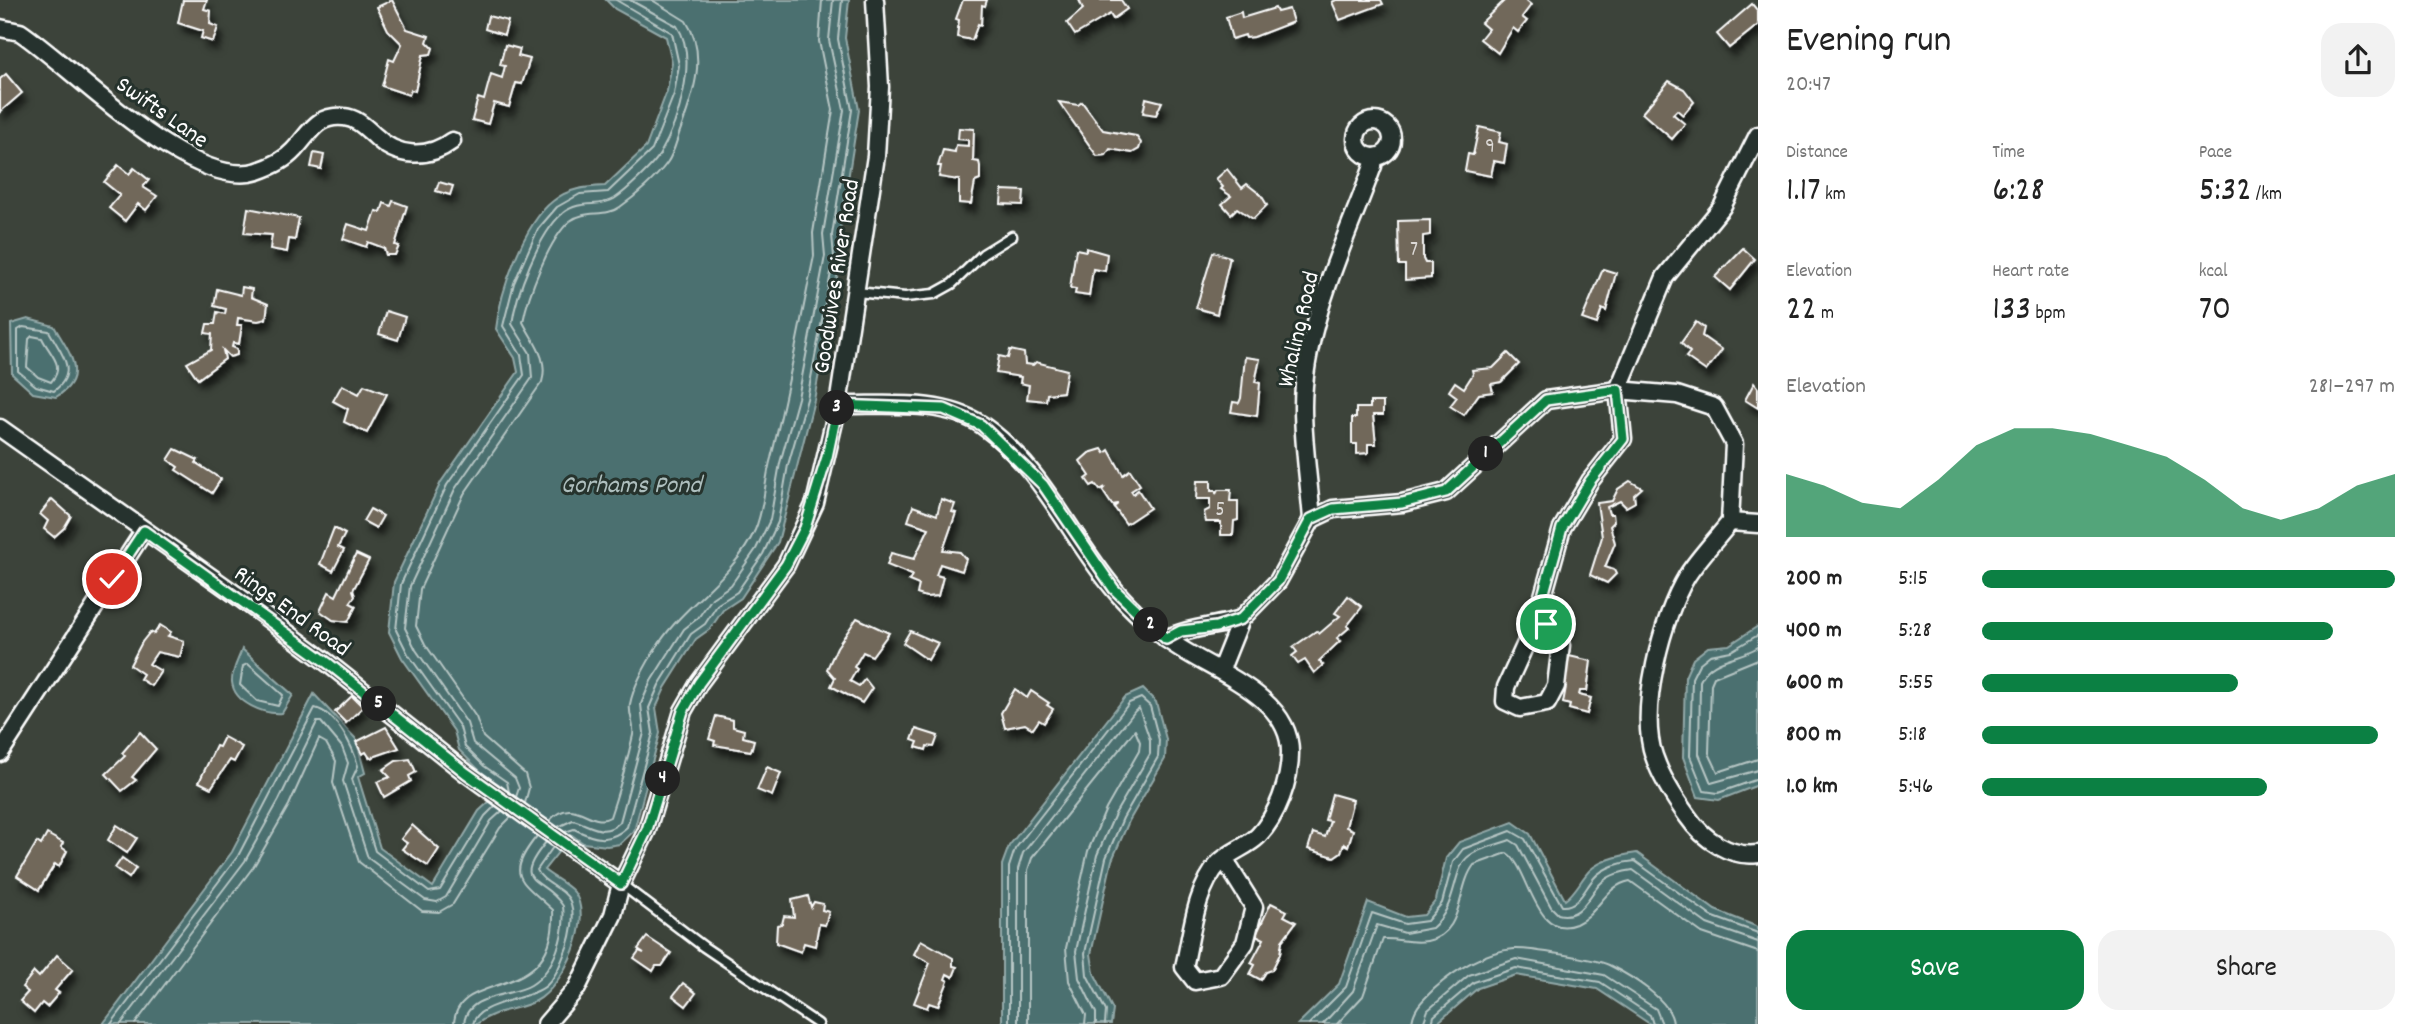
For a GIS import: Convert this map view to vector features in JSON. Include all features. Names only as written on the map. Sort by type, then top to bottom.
[{"type":"street","name":"Goodwives River Road","points":[[546,1024],[577,988],[613,915],[621,884],[647,830],[683,711],[699,683],[786,565],[805,528],[824,468],[838,405],[857,292],[879,114],[875,0]]},
{"type":"street","name":"Swifts Lane","points":[[0,28],[20,32],[155,137],[193,163],[219,173],[238,176],[266,168],[289,154],[311,127],[328,118],[355,119],[391,149],[412,153],[427,155],[452,141]]},
{"type":"street","points":[[1537,617],[1561,645],[1556,686],[1547,703],[1520,708],[1505,701],[1506,687],[1537,617],[1562,528],[1590,481],[1623,439],[1618,390],[1665,277],[1722,207],[1752,142],[1758,135]]},
{"type":"street","name":"Whaling Road","points":[[1311,519],[1303,405],[1309,359],[1326,291],[1374,166],[1374,157]]},
{"type":"street","points":[[1221,669],[1241,619],[1278,581],[1311,519],[1333,509],[1402,503],[1446,492],[1546,400],[1618,390],[1677,395],[1714,407],[1734,444],[1730,522],[1688,574],[1675,600],[1662,636],[1649,717],[1654,755],[1680,806],[1701,836],[1742,856],[1758,854]]},
{"type":"street","points":[[838,405],[944,409],[981,425],[1043,485],[1114,589],[1166,639],[1221,669],[1258,697],[1283,724],[1290,752],[1286,782],[1277,805],[1258,836],[1224,859],[1201,892],[1184,967],[1195,981],[1222,976],[1245,943],[1254,907],[1224,859]]},
{"type":"street","name":"Rings End Road","points":[[0,428],[329,664],[466,773],[621,884]]},
{"type":"street","points":[[1730,522],[1758,524]]},
{"type":"street","points":[[0,752],[144,531]]},
{"type":"street","points":[[1166,639],[1181,631],[1216,627],[1241,619]]},
{"type":"lane","points":[[857,292],[905,298],[934,294],[952,284],[983,254],[1012,236]]},
{"type":"lane","points":[[621,884],[704,947],[818,1024]]},
{"type":"water","name":"Gorhams Pond","points":[[606,0],[849,0],[845,38],[859,110],[839,236],[841,256],[814,400],[778,542],[741,598],[723,610],[710,629],[696,639],[665,688],[656,708],[660,733],[634,831],[620,844],[607,846],[583,843],[572,835],[544,870],[574,892],[580,904],[581,918],[573,951],[565,967],[556,982],[536,1001],[491,1015],[477,1024],[103,1024],[232,852],[314,694],[356,739],[365,773],[358,777],[380,848],[433,887],[479,811],[504,788],[480,771],[459,750],[454,731],[402,658],[389,632],[394,582],[441,482],[518,372],[515,358],[496,329],[502,297],[523,242],[542,212],[553,201],[571,191],[605,186],[646,147],[667,91],[672,63],[666,37],[615,9]]},
{"type":"water","points":[[28,319],[54,326],[70,353],[74,372],[72,380],[56,397],[33,393],[12,374],[11,324]]},
{"type":"water","points":[[1758,626],[1758,785],[1719,800],[1698,797],[1683,757],[1685,677],[1693,659],[1708,647],[1729,645]]},
{"type":"water","points":[[242,649],[293,695],[282,713],[259,710],[238,696],[232,682]]},
{"type":"water","points":[[1143,689],[1156,702],[1166,739],[1165,759],[1129,821],[1112,860],[1091,954],[1094,973],[1113,1010],[1111,1024],[1002,1024],[1002,865],[1009,846],[1125,697]]},
{"type":"water","points":[[1513,822],[1530,834],[1565,900],[1595,866],[1612,858],[1637,853],[1715,910],[1758,927],[1758,1024],[1650,1024],[1597,989],[1516,975],[1478,988],[1436,1024],[1298,1024],[1339,984],[1368,902],[1406,917],[1424,915],[1436,900],[1446,858],[1459,842]]},
{"type":"building","points":[[183,0],[207,0],[204,9],[211,11],[210,24],[218,27],[213,42],[201,38],[203,31],[178,23]]},
{"type":"building","points":[[392,0],[407,29],[429,36],[427,42],[433,48],[431,54],[423,55],[415,91],[411,90],[409,95],[382,86],[389,59],[394,61],[402,44],[388,30],[377,7]]},
{"type":"building","points":[[963,0],[987,0],[985,6],[982,5],[981,25],[978,24],[972,40],[957,37],[959,20],[956,19]]},
{"type":"building","points":[[1079,0],[1121,0],[1127,9],[1113,19],[1110,14],[1075,35],[1067,23],[1083,9]]},
{"type":"building","points":[[1381,0],[1383,4],[1340,20],[1332,2]]},
{"type":"building","points":[[1505,0],[1525,0],[1531,5],[1522,17],[1527,21],[1518,32],[1513,28],[1498,53],[1480,39],[1488,29],[1481,23]]},
{"type":"building","points":[[1752,4],[1758,11],[1758,25],[1729,48],[1717,34]]},
{"type":"building","points":[[1275,8],[1277,12],[1289,9],[1293,22],[1254,37],[1246,38],[1245,35],[1232,39],[1226,17],[1241,12],[1242,18]]},
{"type":"building","points":[[488,16],[508,21],[504,35],[485,29]]},
{"type":"building","points":[[505,45],[520,49],[518,56],[530,59],[522,84],[516,83],[509,107],[494,103],[488,124],[472,120],[478,98],[484,100],[491,74],[502,78],[505,66],[500,65]]},
{"type":"building","points":[[6,74],[22,93],[0,112],[0,79]]},
{"type":"building","points":[[1669,81],[1684,89],[1694,102],[1683,115],[1677,110],[1673,114],[1685,124],[1672,139],[1642,113]]},
{"type":"building","points":[[1146,98],[1162,102],[1156,115],[1143,113]]},
{"type":"building","points":[[1059,102],[1078,105],[1082,102],[1103,130],[1136,136],[1141,143],[1139,149],[1132,153],[1110,149],[1106,155],[1097,156]]},
{"type":"building","points":[[1479,127],[1501,132],[1499,142],[1507,144],[1504,163],[1494,161],[1491,176],[1465,171],[1468,154],[1473,155]]},
{"type":"building","points":[[959,128],[974,129],[973,161],[979,162],[980,166],[980,180],[975,182],[971,204],[959,203],[959,180],[939,177],[941,166],[938,166],[943,150],[955,152],[956,145],[968,146],[968,140],[958,139]]},
{"type":"building","points":[[314,153],[324,155],[321,169],[311,167]]},
{"type":"building","points":[[118,165],[129,174],[134,168],[149,180],[143,187],[157,196],[146,210],[138,204],[125,221],[109,208],[120,195],[104,182]]},
{"type":"building","points":[[1227,169],[1242,188],[1247,184],[1261,195],[1267,205],[1253,219],[1237,208],[1231,214],[1222,204],[1231,196],[1221,189],[1223,187],[1216,179]]},
{"type":"building","points":[[439,182],[453,186],[450,195],[436,191]]},
{"type":"building","points":[[1002,190],[1024,191],[1023,205],[1001,204]]},
{"type":"building","points":[[393,201],[407,206],[395,245],[399,246],[395,255],[386,255],[384,248],[368,242],[366,247],[343,239],[348,224],[369,231],[376,211],[381,212],[384,203],[391,206]]},
{"type":"building","points":[[248,208],[299,218],[295,240],[289,239],[287,252],[270,249],[272,235],[244,233]]},
{"type":"building","points":[[1430,220],[1430,235],[1423,236],[1423,259],[1425,263],[1431,263],[1431,278],[1405,280],[1405,265],[1399,265],[1398,221]]},
{"type":"building","points":[[1086,248],[1107,254],[1105,271],[1093,269],[1089,296],[1075,294],[1076,289],[1070,288],[1076,249],[1086,251]]},
{"type":"building","points":[[1743,248],[1755,259],[1730,290],[1715,277]]},
{"type":"building","points":[[1213,252],[1230,257],[1217,314],[1196,308]]},
{"type":"building","points":[[1603,269],[1616,273],[1606,311],[1602,309],[1597,324],[1582,319]]},
{"type":"building","points":[[242,287],[252,289],[251,297],[268,304],[266,319],[258,321],[238,318],[237,325],[242,325],[239,344],[233,343],[232,347],[237,349],[237,355],[230,357],[223,350],[225,359],[198,379],[187,363],[211,350],[212,334],[205,333],[207,324],[215,324],[217,312],[225,314],[226,309],[214,306],[217,289],[241,295]]},
{"type":"building","points":[[386,311],[405,317],[398,340],[379,334]]},
{"type":"building","points":[[1696,322],[1704,328],[1702,336],[1722,350],[1706,371],[1686,357],[1690,352],[1681,343]]},
{"type":"building","points":[[1010,350],[1024,353],[1025,364],[1033,365],[1036,362],[1067,370],[1063,392],[1047,394],[1046,401],[1027,399],[1029,385],[1020,383],[1021,377],[996,373],[999,356],[1008,358]]},
{"type":"building","points":[[1508,353],[1519,364],[1501,382],[1491,384],[1493,392],[1479,394],[1464,415],[1450,406],[1457,397],[1449,391],[1455,382],[1464,388],[1473,374],[1472,370],[1493,368]]},
{"type":"building","points":[[1245,357],[1260,359],[1255,382],[1260,383],[1257,416],[1231,412],[1233,402],[1239,403],[1241,398]]},
{"type":"building","points":[[1754,383],[1758,388],[1758,408],[1745,400]]},
{"type":"building","points":[[342,385],[359,394],[364,385],[387,394],[367,433],[344,422],[348,409],[333,401]]},
{"type":"building","points":[[1370,402],[1383,402],[1383,415],[1373,415],[1376,444],[1368,444],[1368,453],[1357,454],[1357,444],[1352,444],[1352,418],[1356,418],[1356,408],[1370,408]]},
{"type":"building","points":[[175,449],[198,460],[196,463],[221,479],[212,493],[176,470],[178,467],[168,460]]},
{"type":"building","points":[[1102,449],[1105,453],[1109,450],[1123,475],[1130,470],[1140,485],[1131,491],[1133,494],[1138,490],[1150,508],[1126,524],[1114,507],[1118,504],[1112,505],[1102,490],[1105,487],[1100,490],[1095,484],[1091,486],[1086,479],[1090,476],[1080,461],[1089,453]]},
{"type":"building","points":[[1197,481],[1211,481],[1211,491],[1216,491],[1216,494],[1218,490],[1231,490],[1230,501],[1238,501],[1238,520],[1234,521],[1233,535],[1221,535],[1221,522],[1206,522],[1204,512],[1210,509],[1210,499],[1196,499]]},
{"type":"building","points":[[1630,481],[1642,488],[1634,495],[1635,502],[1626,507],[1620,501],[1607,507],[1609,514],[1613,514],[1614,522],[1610,526],[1615,543],[1605,567],[1614,570],[1616,574],[1607,583],[1590,575],[1602,537],[1597,503],[1612,501],[1618,489]]},
{"type":"building","points":[[52,499],[71,516],[64,528],[54,537],[44,529],[48,521],[40,514]]},
{"type":"building","points":[[941,499],[955,504],[952,512],[956,513],[943,550],[960,552],[966,559],[962,571],[940,564],[936,575],[943,577],[938,596],[926,597],[917,594],[919,585],[909,581],[912,575],[887,565],[891,553],[914,559],[929,528],[908,521],[913,506],[937,515]]},
{"type":"building","points":[[370,509],[383,516],[376,528],[363,521]]},
{"type":"building","points":[[334,528],[345,534],[338,547],[344,550],[333,571],[320,564]]},
{"type":"building","points":[[356,554],[369,560],[353,590],[355,596],[350,603],[356,606],[348,622],[333,620],[320,611],[329,592],[336,596]]},
{"type":"building","points":[[1348,596],[1362,607],[1347,626],[1349,628],[1337,638],[1340,641],[1319,661],[1323,665],[1314,673],[1305,660],[1298,664],[1292,656],[1297,652],[1293,647],[1316,631],[1319,634],[1340,616],[1335,613]]},
{"type":"building","points":[[857,618],[889,633],[872,656],[863,652],[854,667],[857,669],[850,681],[859,686],[865,679],[872,688],[862,703],[831,686],[835,678],[827,669],[837,647]]},
{"type":"building","points":[[160,625],[171,632],[168,636],[184,641],[180,657],[157,652],[149,664],[161,671],[151,686],[140,679],[143,674],[130,665],[142,642],[150,632],[154,634]]},
{"type":"building","points":[[910,631],[938,643],[928,660],[903,643]]},
{"type":"building","points":[[1569,656],[1591,661],[1587,691],[1580,691],[1579,695],[1591,698],[1587,714],[1569,709],[1570,705],[1563,703],[1566,687],[1561,687]]},
{"type":"building","points":[[1015,689],[1027,698],[1031,691],[1049,703],[1047,705],[1053,709],[1044,723],[1039,720],[1033,729],[1025,724],[1005,728],[1001,713]]},
{"type":"building","points":[[352,696],[363,707],[346,723],[335,712]]},
{"type":"building","points":[[716,716],[733,720],[733,727],[744,730],[743,737],[754,740],[751,751],[714,745],[715,741],[709,739]]},
{"type":"building","points":[[386,727],[399,748],[370,758],[366,752],[362,754],[356,742]]},
{"type":"building","points":[[916,729],[938,736],[934,747],[927,746],[926,750],[916,747],[918,742],[912,740]]},
{"type":"building","points":[[140,732],[156,749],[132,777],[136,780],[122,791],[106,774],[125,756],[122,753]]},
{"type":"building","points":[[224,737],[242,747],[234,762],[230,760],[211,788],[199,782],[216,746],[219,747]]},
{"type":"building","points":[[410,759],[416,772],[409,776],[411,781],[384,797],[377,782],[390,777],[383,770],[396,761]]},
{"type":"building","points":[[767,767],[781,773],[772,796],[757,790]]},
{"type":"building","points":[[1332,794],[1353,800],[1346,827],[1353,830],[1348,846],[1344,844],[1341,852],[1334,857],[1308,849],[1313,833],[1325,837],[1330,821],[1325,820]]},
{"type":"building","points":[[117,825],[137,838],[127,853],[108,840]]},
{"type":"building","points":[[412,825],[439,849],[428,866],[402,849],[407,843],[401,839]]},
{"type":"building","points":[[47,834],[63,843],[61,847],[67,851],[59,867],[55,864],[39,890],[17,876],[37,842],[41,845]]},
{"type":"building","points":[[122,858],[136,868],[129,878],[115,868]]},
{"type":"building","points":[[808,896],[811,907],[814,902],[823,904],[822,910],[829,912],[825,925],[819,924],[815,946],[804,943],[801,952],[776,943],[777,925],[782,924],[784,916],[794,917],[792,900]]},
{"type":"building","points":[[1271,903],[1287,911],[1284,916],[1296,922],[1282,941],[1280,954],[1272,970],[1266,972],[1261,980],[1250,974],[1255,965],[1251,963],[1264,939],[1256,935]]},
{"type":"building","points":[[647,937],[671,953],[662,966],[656,966],[653,971],[634,958],[639,951],[644,953],[638,949]]},
{"type":"building","points":[[921,940],[953,958],[953,966],[957,967],[953,977],[947,974],[945,979],[948,981],[938,1006],[929,1003],[927,1008],[914,1003],[930,963],[914,954]]},
{"type":"building","points":[[57,955],[73,969],[55,990],[59,993],[47,1007],[42,1003],[34,1013],[20,1001],[28,992],[22,987],[34,972],[39,977]]},
{"type":"building","points":[[683,983],[696,993],[686,1006],[673,996]]},
{"type":"route","points":[[112,579],[144,531],[235,594],[329,664],[466,773],[621,884],[647,830],[683,711],[699,683],[786,565],[805,528],[815,503],[838,405],[944,409],[981,425],[1043,485],[1114,589],[1166,639],[1181,631],[1216,627],[1241,619],[1278,581],[1311,519],[1333,509],[1402,503],[1446,492],[1546,400],[1618,390],[1623,439],[1612,457],[1590,481],[1562,528],[1556,558],[1537,617],[1546,624]]}]
